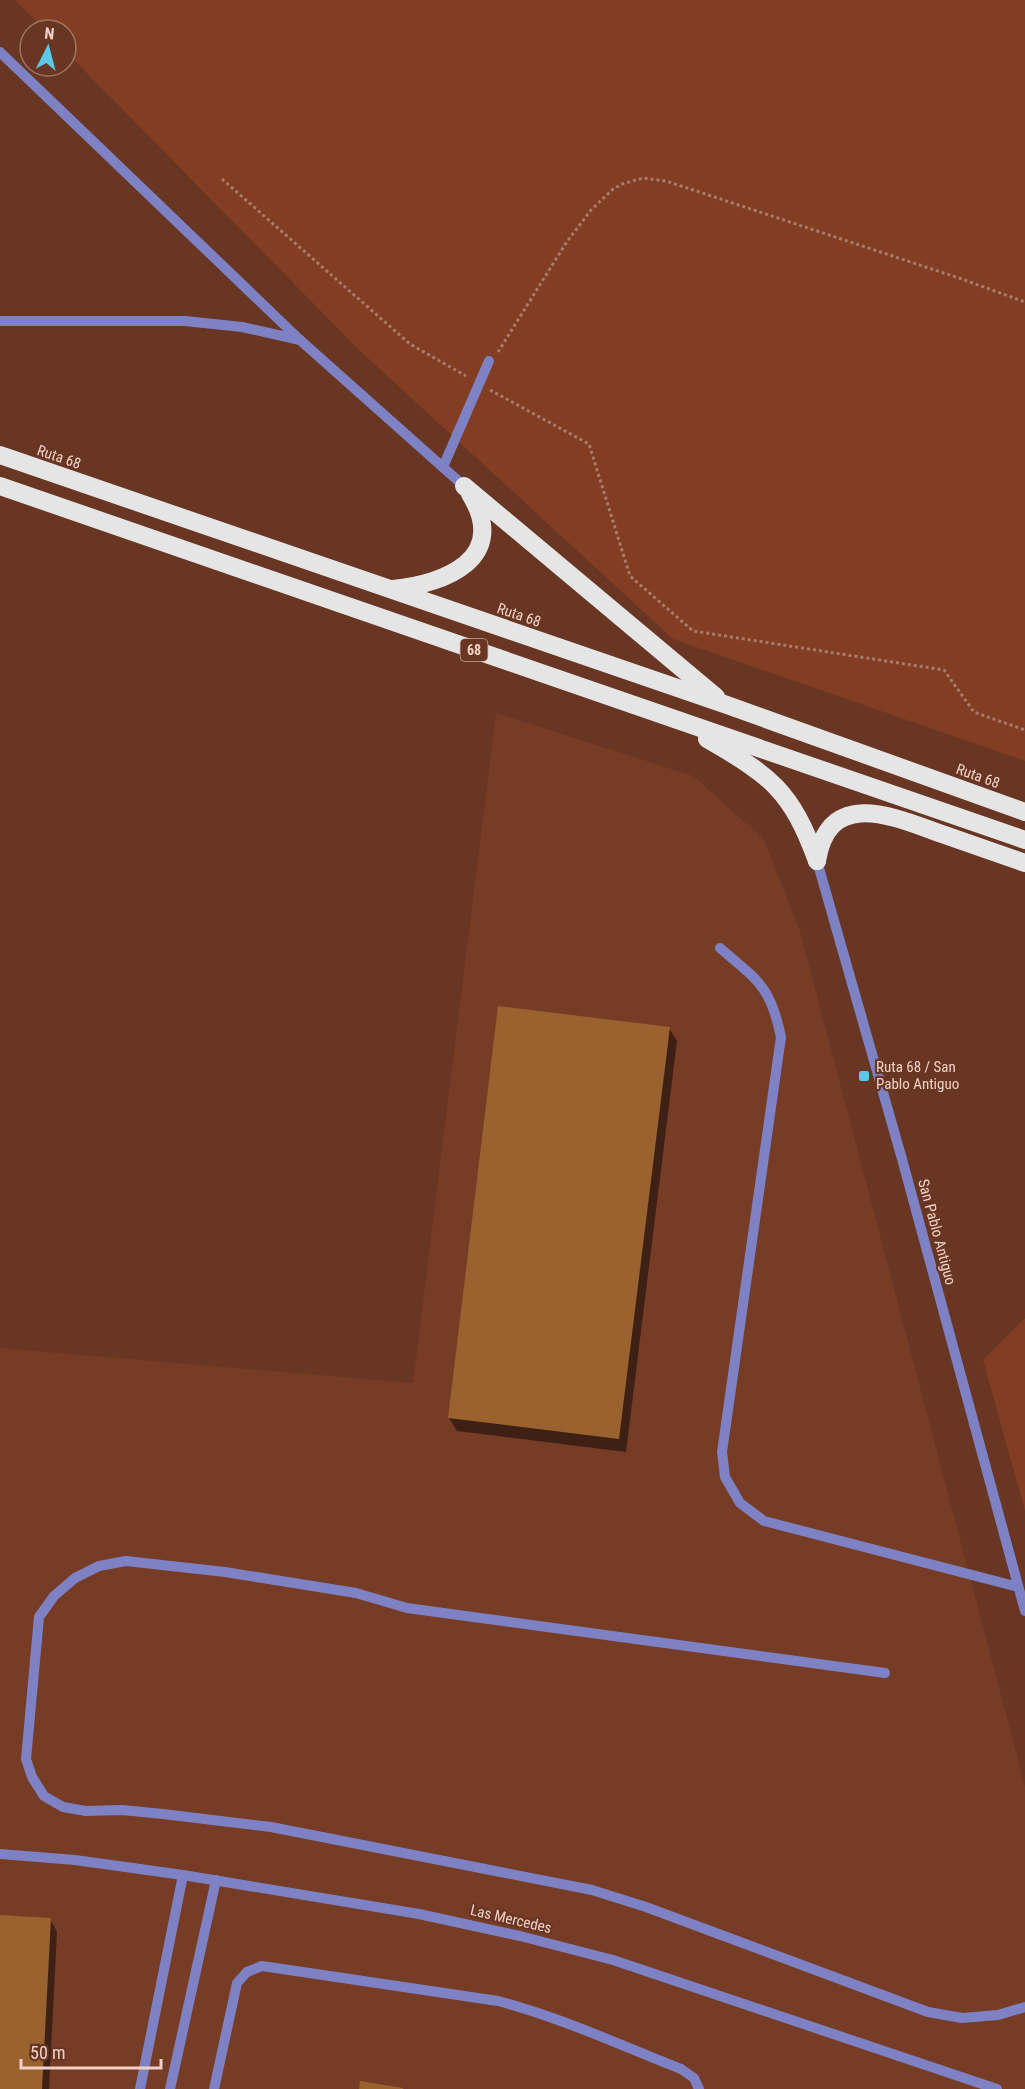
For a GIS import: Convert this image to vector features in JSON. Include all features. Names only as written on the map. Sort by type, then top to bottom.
[{"type":"highway","name":"Ruta 68","points":[[0,455],[727,705],[1025,812]]},
{"type":"highway","name":"68","points":[[0,486],[1025,840]]},
{"type":"highway","points":[[388,589],[425,584],[442,578],[455,573],[472,558],[481,537],[480,518],[472,496],[464,486]]},
{"type":"highway","points":[[464,486],[727,705]]},
{"type":"highway","points":[[672,718],[750,764],[778,788],[797,815],[817,861]]},
{"type":"highway","points":[[817,861],[825,834],[836,822],[851,814],[870,812],[903,820],[1025,863]]},
{"type":"street","points":[[0,52],[300,340],[464,486]]},
{"type":"street","points":[[0,321],[185,321],[242,327],[300,340]]},
{"type":"street","points":[[443,467],[492,359]]},
{"type":"street","name":"San Pablo Antiguo","points":[[817,861],[902,1159],[1025,1611]]},
{"type":"street","points":[[720,948],[761,984],[770,997],[776,1012],[781,1037],[722,1452],[725,1477],[740,1503],[764,1521],[1018,1587]]},
{"type":"street","points":[[885,1673],[407,1608],[345,1592],[225,1572],[126,1561],[99,1566],[75,1578],[54,1596],[39,1617],[26,1759],[32,1778],[44,1796],[63,1807],[86,1811],[122,1810],[271,1827],[592,1890],[646,1907],[928,2012],[962,2018],[998,2015],[1025,2007]]},
{"type":"street","name":"Las Mercedes","points":[[0,1854],[75,1860],[216,1880],[419,1914],[520,1936],[603,1957],[997,2089]]},
{"type":"street","points":[[140,2089],[183,1875]]},
{"type":"street","points":[[170,2089],[216,1880]]},
{"type":"street","points":[[214,2089],[237,1983],[247,1972],[262,1966],[498,2001],[533,2010],[681,2068],[694,2078],[699,2089]]},
{"type":"path","points":[[492,359],[578,226],[613,189],[643,178],[666,181],[1025,302]]},
{"type":"path","points":[[222,179],[410,344],[589,444],[630,576],[693,631],[944,669],[974,712],[1025,730]]},
{"type":"shaded area","points":[[15,0],[1025,0],[1025,761],[673,639],[358,349],[78,64],[78,18],[33,18]]},
{"type":"shaded area","points":[[496,713],[693,776],[763,838],[800,931],[1025,1786],[1025,2089],[0,2089],[0,1348],[413,1383]]},
{"type":"shaded area","points":[[1025,1318],[1025,1511],[983,1360]]},
{"type":"building","points":[[498,1006],[670,1027],[619,1439],[448,1418]]},
{"type":"building","points":[[0,1915],[51,1918],[42,2089],[0,2089]]},
{"type":"building","points":[[360,2081],[403,2088],[403,2089],[359,2089]]},
{"type":"place","name":"Ruta 68 / San Pablo Antiguo","points":[[864,1076]]}]
